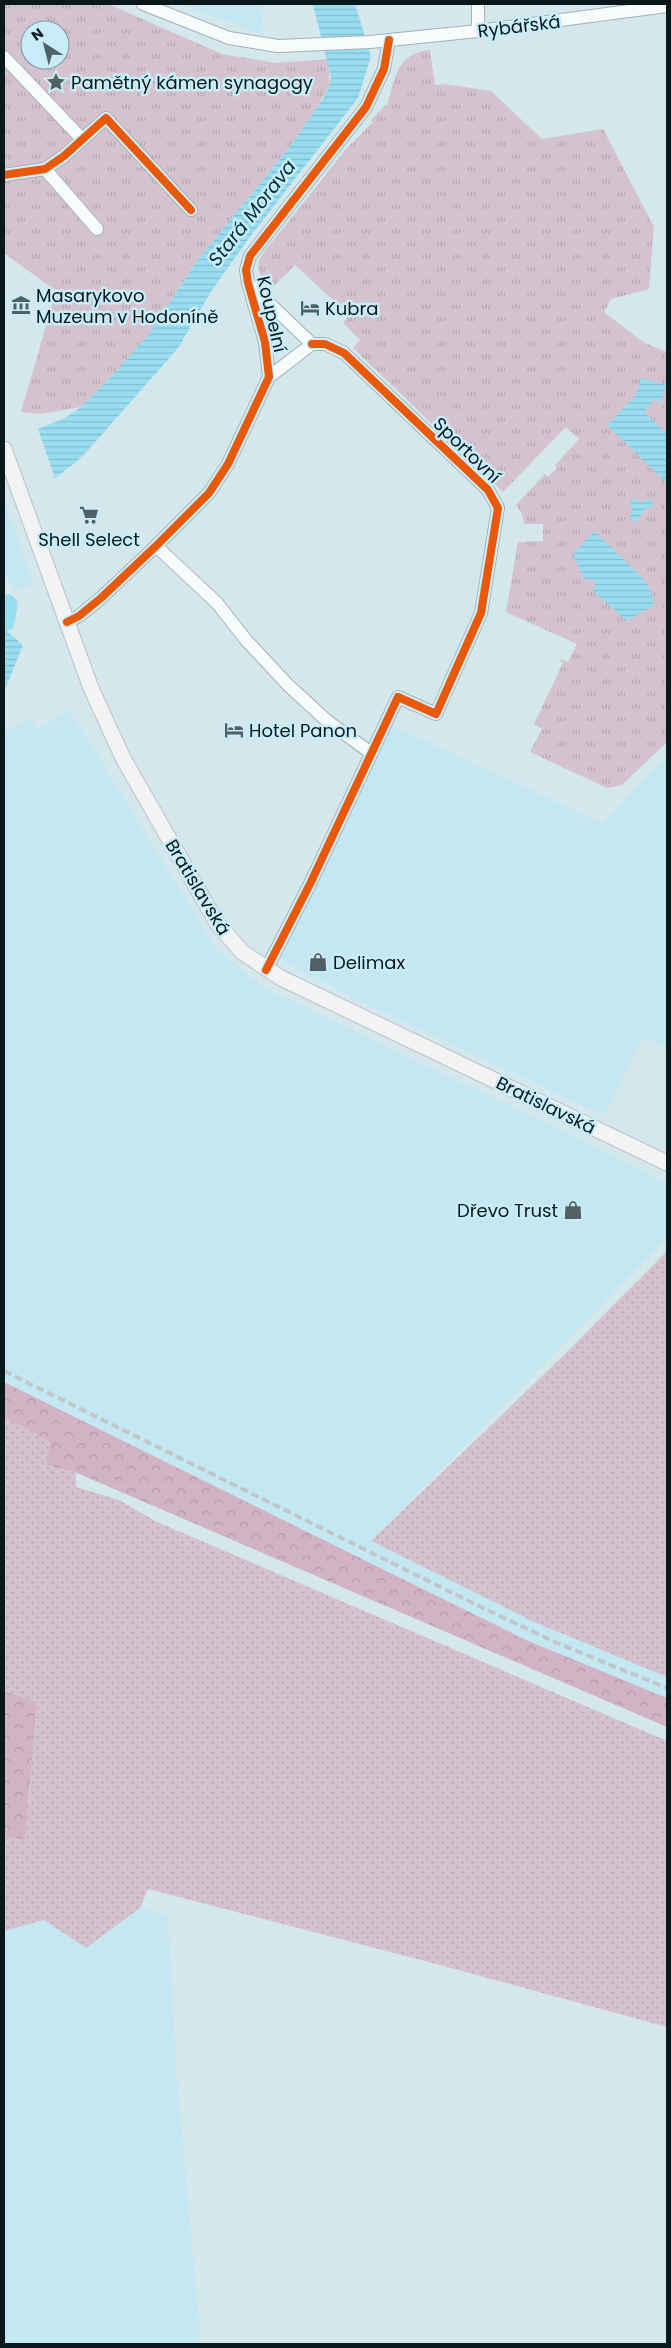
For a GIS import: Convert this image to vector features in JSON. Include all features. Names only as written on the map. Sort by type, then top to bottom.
[{"type":"main road","name":"Bratislavská","points":[[4,449],[7,465],[109,731],[204,900],[232,942],[266,970],[667,1163]]},
{"type":"street","name":"Rybářská","points":[[143,4],[213,32],[239,40],[278,46],[370,42],[478,31],[667,6]]},
{"type":"street","points":[[478,4],[478,31]]},
{"type":"street","name":"Koupelní","points":[[67,622],[79,616],[101,598],[209,493],[219,480],[270,377],[265,342],[248,283],[246,270],[250,256],[366,107],[384,68],[389,40]]},
{"type":"street","points":[[4,57],[82,139]]},
{"type":"street","points":[[4,175],[45,169],[64,156],[106,118],[191,210]]},
{"type":"street","points":[[45,169],[97,229]]},
{"type":"street","name":"Koupelní","points":[[248,283],[312,344]]},
{"type":"street","points":[[270,377],[312,344]]},
{"type":"street","name":"Sportovní","points":[[312,344],[325,344],[344,352],[494,499],[498,508],[481,613],[436,714],[398,697],[371,752]]},
{"type":"street","points":[[156,546],[217,603],[246,640],[288,685],[326,720],[371,752],[310,884],[266,970]]},
{"type":"shaded area","points":[[181,4],[261,4],[263,35]]},
{"type":"shaded area","points":[[4,502],[34,583],[15,591],[4,573]]},
{"type":"shaded area","points":[[69,709],[215,947],[264,988],[582,1140],[667,1184],[667,1238],[371,1541],[534,1622],[667,1677],[667,1698],[526,1640],[4,1382],[5,734],[30,718],[38,730]]},
{"type":"shaded area","name":"Delimax","points":[[391,725],[602,823],[667,756],[667,1048],[643,1037],[608,1109],[602,1115],[364,1003],[279,959]]},
{"type":"shaded area","points":[[140,1908],[168,1916],[177,2080],[201,2344],[4,2344],[4,1931],[44,1920],[86,1948]]},
{"type":"green space","points":[[4,4],[108,4],[222,54],[276,63],[328,59],[330,85],[311,117],[292,144],[196,262],[150,333],[81,407],[40,414],[21,412],[56,291],[4,253]]},
{"type":"green space","points":[[430,50],[435,85],[445,84],[491,91],[542,139],[603,129],[654,227],[649,289],[611,299],[604,312],[643,342],[667,352],[667,742],[622,785],[607,788],[530,752],[542,729],[534,724],[563,663],[560,659],[568,662],[577,644],[506,612],[518,542],[543,541],[543,524],[524,524],[522,514],[516,505],[545,474],[548,477],[557,468],[555,465],[579,439],[566,427],[503,492],[353,348],[360,340],[343,323],[349,315],[295,265],[272,288],[260,274],[258,266],[261,256],[346,149],[373,122],[371,120],[385,105],[387,106],[395,77],[404,62],[410,56]]},
{"type":"green space","points":[[667,1251],[667,1677],[534,1622],[371,1541],[570,1349]]},
{"type":"green space","points":[[4,1382],[526,1640],[667,1698],[667,1727],[77,1473],[46,1465],[50,1442],[4,1417]]},
{"type":"green space","points":[[4,1417],[50,1442],[46,1465],[76,1473],[76,1487],[119,1500],[155,1521],[667,1741],[667,2027],[440,1965],[148,1889],[140,1908],[86,1948],[44,1920],[4,1931],[4,1835],[25,1840],[37,1701],[4,1691]]},
{"type":"green space","points":[[4,1691],[37,1701],[25,1841],[4,1835]]},
{"type":"water","points":[[313,4],[355,4],[371,56],[358,98],[249,238],[212,290],[178,348],[90,448],[75,463],[55,478],[38,429],[65,418],[81,407],[150,333],[196,262],[292,144],[324,97],[330,85],[331,77]]},
{"type":"water","points":[[641,378],[666,385],[661,402],[652,399],[652,403],[644,412],[667,434],[667,483],[607,425],[636,395]]},
{"type":"water","points":[[633,499],[642,502],[650,499],[653,506],[645,509],[637,521],[630,519],[630,514],[633,511],[630,503]]},
{"type":"water","points":[[594,531],[642,577],[650,589],[654,605],[627,621],[593,591],[596,581],[584,579],[573,554]]},
{"type":"water","points":[[4,629],[23,645],[4,692]]},
{"type":"waterway","name":"Stará Morava","points":[[4,622],[7,605]]},
{"type":"railway","points":[[4,1371],[483,1608],[557,1643],[667,1688]]},
{"type":"cycle path","points":[[67,622],[79,616],[101,598],[156,546],[209,493],[228,464],[269,377],[265,342],[248,283],[246,270],[250,256],[366,107],[384,69],[389,40]]},
{"type":"cycle path","points":[[4,175],[45,169],[64,156],[106,118],[191,210]]},
{"type":"cycle path","points":[[266,970],[310,884],[398,697],[436,714],[481,613],[498,508],[488,490],[344,353],[325,344],[312,344]]},
{"type":"place","name":"Pamětný kámen synagogy","points":[[56,82]]},
{"type":"place","name":"Masarykovo Muzeum v Hodoníně","points":[[21,305]]},
{"type":"place","name":"Kubra","points":[[310,308]]},
{"type":"place","name":"Shell Select","points":[[89,515]]},
{"type":"place","name":"Hotel Panon","points":[[234,730]]},
{"type":"place","name":"Delimax","points":[[318,962]]},
{"type":"place","name":"Dřevo Trust","points":[[573,1210]]}]
